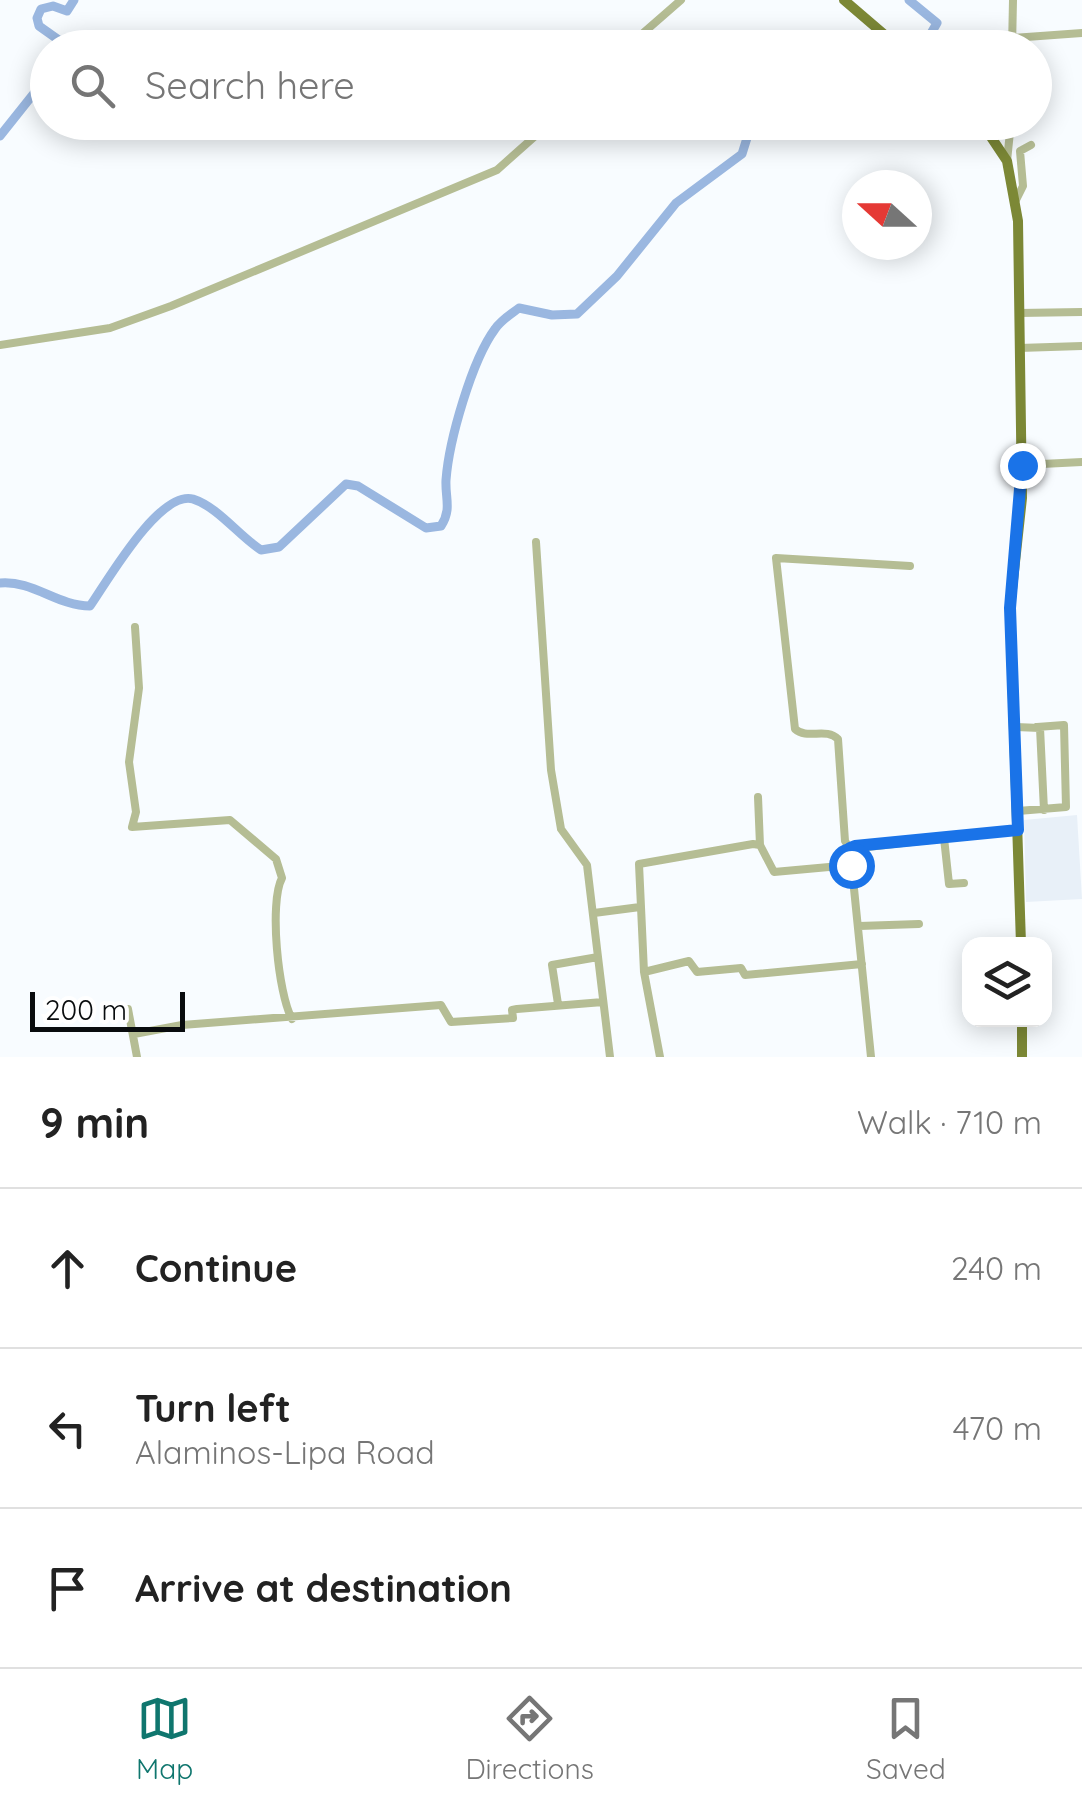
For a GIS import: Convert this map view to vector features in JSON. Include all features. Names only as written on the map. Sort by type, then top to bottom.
[{"type":"main road","points":[[844,0],[879,30]]},
{"type":"main road","points":[[993,140],[1007,161],[1016,200],[1022,465],[1010,608],[1021,937]]},
{"type":"main road","points":[[1022,1027],[1022,1057]]},
{"type":"street","points":[[646,30],[680,0]]},
{"type":"street","points":[[1012,30],[1013,0]]},
{"type":"street","points":[[1052,38],[1082,34]]},
{"type":"street","points":[[0,345],[110,328],[171,306],[497,170],[531,140]]},
{"type":"street","points":[[1007,161],[1009,140]]},
{"type":"street","points":[[1016,200],[1023,186],[1020,151],[1031,145]]},
{"type":"street","points":[[1018,314],[1082,312]]},
{"type":"street","points":[[1019,348],[1082,346]]},
{"type":"street","points":[[1022,465],[1082,462]]},
{"type":"street","points":[[536,542],[550,770],[561,830],[587,866],[610,1057]]},
{"type":"street","points":[[871,1057],[850,848],[845,842],[838,739],[831,734],[802,734],[795,729],[776,558],[910,566]]},
{"type":"street","points":[[135,627],[138,704],[129,762],[136,812],[132,828],[230,820],[276,858],[282,878],[273,896],[282,1001],[292,1019]]},
{"type":"street","points":[[1015,727],[1064,724],[1066,807],[1018,811]]},
{"type":"street","points":[[1037,727],[1044,810]]},
{"type":"street","points":[[758,797],[760,844],[774,872],[851,865]]},
{"type":"street","points":[[850,848],[1018,830]]},
{"type":"street","points":[[944,838],[949,884],[964,883]]},
{"type":"street","points":[[660,1057],[644,972],[638,868],[642,861],[760,844]]},
{"type":"street","points":[[594,913],[640,907]]},
{"type":"street","points":[[858,926],[919,924]]},
{"type":"street","points":[[558,1004],[552,965],[598,956]]},
{"type":"street","points":[[644,972],[690,961],[696,972],[741,968],[745,974],[862,964]]},
{"type":"street","points":[[134,1034],[182,1025],[442,1005],[451,1022],[483,1022],[513,1018],[512,1010],[517,1009],[603,1002]]},
{"type":"street","points":[[128,1008],[137,1057]]},
{"type":"shaded area","points":[[1077,815],[1082,899],[1026,902],[1024,820]]},
{"type":"waterway","points":[[45,30],[37,18],[41,9],[53,6],[67,11],[74,0]]},
{"type":"waterway","points":[[909,0],[937,23],[933,30]]},
{"type":"waterway","points":[[0,136],[30,98]]},
{"type":"waterway","points":[[0,583],[23,585],[67,602],[90,606],[135,540],[165,509],[180,500],[202,503],[261,550],[279,547],[346,484],[358,486],[426,528],[441,526],[447,509],[446,480],[457,423],[478,360],[497,326],[519,308],[552,315],[577,314],[617,276],[676,203],[742,154],[746,140]]},
{"type":"route","points":[[851,865],[850,848],[855,846],[1018,830],[1010,608],[1022,465]]}]
